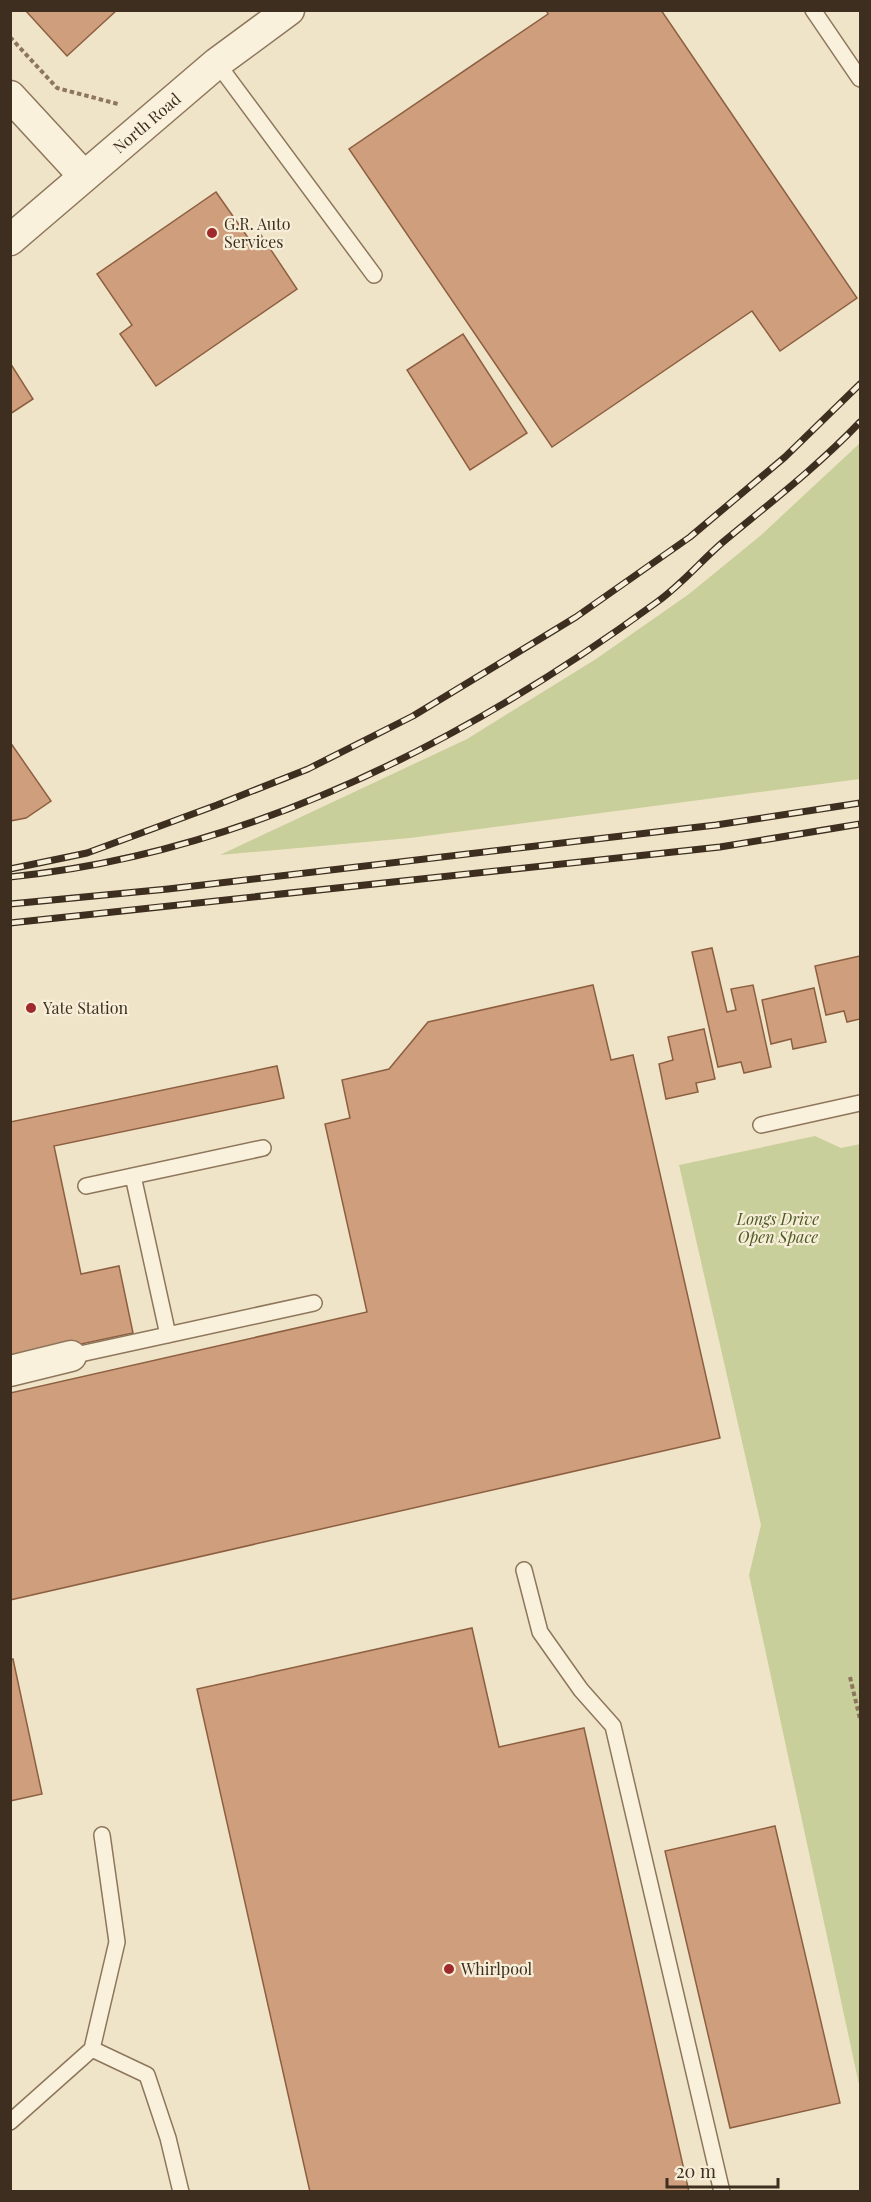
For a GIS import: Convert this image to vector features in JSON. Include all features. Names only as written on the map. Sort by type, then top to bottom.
[{"type":"street","name":"North Road","points":[[10,240],[83,175],[218,63],[289,10]]},
{"type":"street","points":[[10,96],[83,175]]},
{"type":"street","points":[[10,1371],[71,1356]]},
{"type":"lane","points":[[813,10],[861,80]]},
{"type":"lane","points":[[218,63],[374,275]]},
{"type":"lane","points":[[761,1125],[861,1103]]},
{"type":"lane","points":[[86,1186],[263,1148]]},
{"type":"lane","points":[[133,1176],[168,1335]]},
{"type":"lane","points":[[71,1356],[314,1303]]},
{"type":"lane","points":[[524,1570],[540,1632],[581,1690],[613,1726],[722,2192]]},
{"type":"lane","points":[[10,2122],[92,2049],[117,1942],[102,1835]]},
{"type":"lane","points":[[92,2049],[147,2075],[168,2138],[181,2192]]},
{"type":"path","points":[[10,37],[57,88],[110,102]]},
{"type":"path","points":[[850,1677],[861,1719]]},
{"type":"green space","points":[[860,443],[860,779],[410,838],[220,855],[467,739],[596,659],[689,594],[760,536]]},
{"type":"green space","name":"Longs Drive Open Space","points":[[815,1136],[841,1148],[860,1144],[860,2089],[749,1575],[761,1525],[679,1165]]},
{"type":"building","points":[[25,10],[117,10],[67,56]]},
{"type":"building","points":[[546,10],[661,10],[857,298],[780,351],[752,311],[552,447],[349,149],[548,14]]},
{"type":"building","points":[[216,192],[251,242],[261,235],[297,289],[156,386],[120,334],[132,325],[97,274]]},
{"type":"building","points":[[463,334],[527,433],[470,470],[407,370]]},
{"type":"building","points":[[12,366],[33,399],[10,414],[10,368]]},
{"type":"building","points":[[10,742],[51,801],[26,818],[10,821]]},
{"type":"building","points":[[712,948],[727,1012],[736,1010],[731,989],[753,985],[771,1067],[744,1073],[741,1062],[718,1067],[692,952]]},
{"type":"building","points":[[860,956],[860,1019],[847,1022],[844,1011],[826,1015],[815,966]]},
{"type":"building","points":[[593,985],[611,1060],[633,1055],[720,1438],[10,1600],[10,1393],[367,1312],[325,1124],[350,1118],[342,1080],[389,1069],[428,1022]]},
{"type":"building","points":[[814,988],[826,1042],[793,1049],[791,1039],[771,1044],[762,1000]]},
{"type":"building","points":[[704,1029],[715,1079],[696,1083],[698,1092],[666,1099],[659,1064],[673,1060],[668,1037]]},
{"type":"building","points":[[277,1066],[284,1098],[54,1146],[81,1274],[119,1266],[133,1333],[10,1359],[10,1122]]},
{"type":"building","name":"Whirlpool","points":[[472,1628],[499,1747],[584,1728],[689,2192],[310,2192],[197,1689]]},
{"type":"building","points":[[13,1659],[42,1794],[10,1801],[10,1660]]},
{"type":"building","points":[[775,1826],[840,2103],[730,2128],[665,1851]]},
{"type":"railway","points":[[10,869],[87,853],[217,805],[308,769],[413,716],[576,617],[690,537],[785,457],[860,384]]},
{"type":"railway","points":[[10,877],[98,864],[185,843],[269,816],[352,783],[432,744],[509,700],[584,653],[657,602],[723,542],[811,469],[860,422]]},
{"type":"railway","points":[[10,904],[168,889],[716,825],[860,803]]},
{"type":"railway","points":[[10,923],[720,847],[860,824]]},
{"type":"place","name":"G.R. Auto Services","points":[[212,233]]},
{"type":"place","name":"Yate Station","points":[[31,1008]]},
{"type":"place","name":"Whirlpool","points":[[449,1969]]}]
